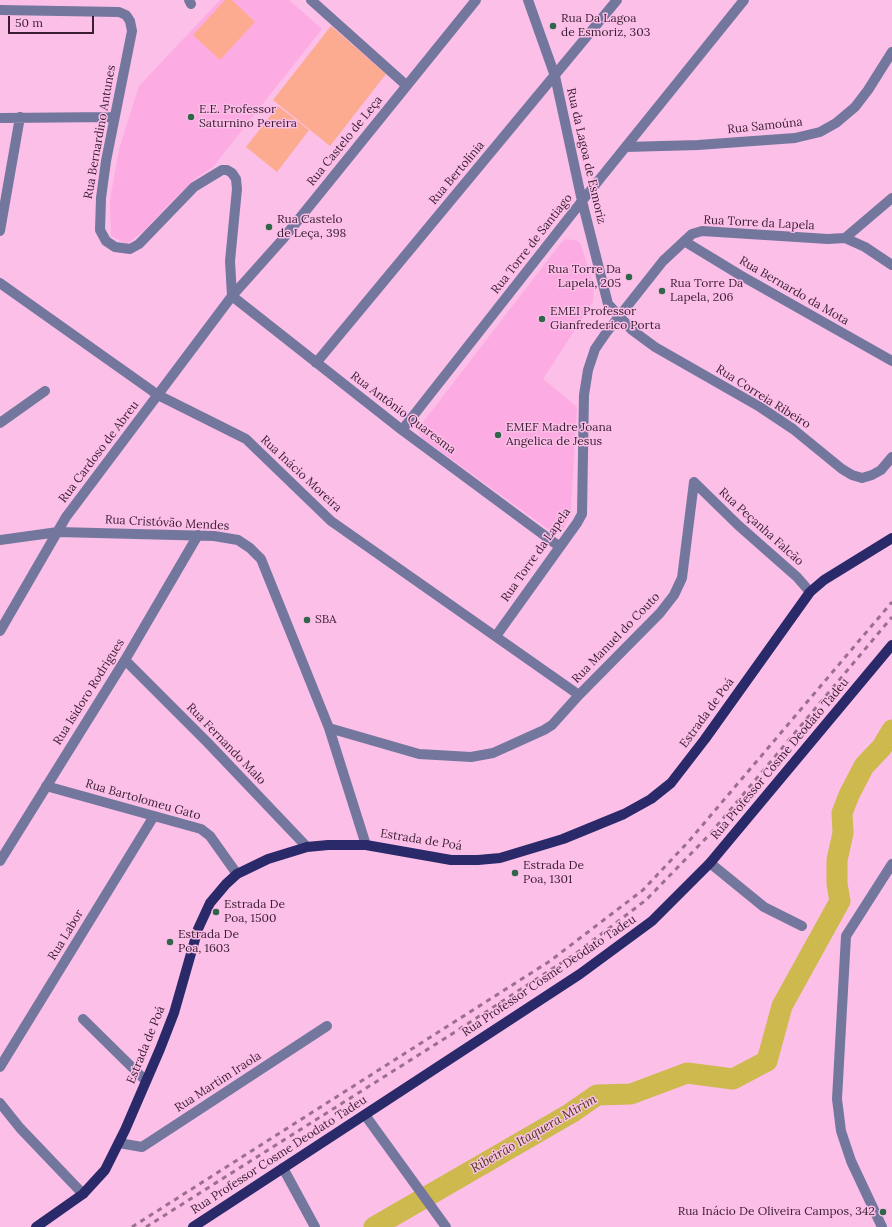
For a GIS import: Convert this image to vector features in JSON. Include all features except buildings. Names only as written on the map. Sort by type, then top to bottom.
[{"type":"main road","name":"Estrada de Poá","points":[[36,1227],[83,1194],[105,1170],[119,1143],[160,1049],[174,1012],[198,929],[210,903],[226,884],[237,874],[268,859],[307,847],[328,845],[366,845],[451,860],[500,858],[534,849],[591,829],[624,814],[651,799],[671,783],[705,739],[810,592],[824,580],[892,538]]},
{"type":"main road","name":"Rua Professor Cosme Deodato Tadeu","points":[[193,1227],[580,974],[627,941],[652,921],[710,864],[892,645]]},
{"type":"street","points":[[311,0],[406,85]]},
{"type":"street","name":"Rua da Lagoa de Esmoriz","points":[[528,0],[555,76],[582,201],[608,304],[619,317]]},
{"type":"street","name":"Rua Bertolínia","points":[[316,362],[617,0]]},
{"type":"street","name":"Rua Torre de Santiago","points":[[402,430],[582,201],[744,0]]},
{"type":"street","name":"Rua Castelo de Leça","points":[[232,296],[282,240],[471,2]]},
{"type":"street","name":"Rua Bernardino Antunes","points":[[0,10],[119,12],[126,15],[130,21],[132,31],[114,118],[101,198],[100,230],[106,241],[115,247],[130,249],[139,244],[194,188],[222,170],[227,170],[232,173],[236,179],[237,190],[230,261],[232,296]]},
{"type":"street","name":"Rua Samoúna","points":[[626,147],[655,147],[795,138],[820,132],[836,123],[855,106],[868,90],[892,52]]},
{"type":"street","points":[[0,231],[20,117]]},
{"type":"street","points":[[0,118],[114,118]]},
{"type":"street","points":[[892,198],[846,238],[866,247],[892,265]]},
{"type":"street","name":"Rua Torre da Lapela","points":[[496,636],[560,548],[582,514],[584,395],[588,370],[595,349],[663,261],[684,240],[692,234],[702,231],[828,239],[846,238]]},
{"type":"street","name":"Rua Bernardo da Mota","points":[[684,240],[746,279],[892,361]]},
{"type":"street","name":"Rua Inácio Moreira","points":[[0,283],[158,395],[246,439],[331,521],[579,694]]},
{"type":"street","name":"Rua Antônio Quaresma","points":[[232,296],[402,430],[560,548]]},
{"type":"street","name":"Rua Cardoso de Abreu","points":[[0,631],[66,517],[232,296]]},
{"type":"street","name":"Rua Correia Ribeiro","points":[[619,317],[632,330],[655,347],[760,407],[793,429],[842,469],[852,475],[862,478],[872,475],[881,470],[892,457]]},
{"type":"street","points":[[0,423],[45,391]]},
{"type":"street","name":"Rua Peçanha Falcão","points":[[694,482],[738,525],[797,577],[810,592]]},
{"type":"street","name":"Rua Manuel do Couto","points":[[329,728],[419,754],[470,757],[493,753],[544,730],[552,724],[579,694],[660,613],[674,595],[682,578],[694,482]]},
{"type":"street","name":"Rua Cristóvão Mendes","points":[[0,540],[58,532],[198,535],[227,537],[238,540],[250,548],[261,559],[329,728],[366,845]]},
{"type":"street","name":"Rua Isidoro Rodrigues","points":[[0,861],[125,660],[198,535]]},
{"type":"street","name":"Rua Fernando Malo","points":[[125,660],[208,743],[307,847]]},
{"type":"street","name":"Rua Bartolomeu Gato","points":[[46,786],[201,829],[210,836],[237,874]]},
{"type":"street","name":"Rua Labor","points":[[0,1068],[154,816]]},
{"type":"street","points":[[710,864],[764,907],[802,926]]},
{"type":"street","points":[[881,1226],[851,1161],[841,1130],[837,1099],[846,936],[892,864]]},
{"type":"street","points":[[83,1019],[146,1081]]},
{"type":"street","name":"Rua Martim Iraola","points":[[119,1143],[142,1147],[328,1026]]},
{"type":"street","points":[[0,1103],[20,1128],[83,1194]]},
{"type":"street","points":[[365,1115],[446,1227]]},
{"type":"street","points":[[283,1168],[315,1227]]},
{"type":"shaded area","name":"E.E. Professor Saturnino Pereira","points":[[220,0],[289,0],[322,29],[213,167],[196,178],[145,230],[127,244],[111,236],[110,200],[119,149],[139,86]]},
{"type":"shaded area","points":[[225,0],[232,0],[255,22],[220,60],[193,35]]},
{"type":"shaded area","points":[[331,26],[386,74],[330,146],[273,100]]},
{"type":"shaded area","points":[[278,106],[309,130],[277,172],[246,147]]},
{"type":"shaded area","name":"EMEF Madre Joana Angelica de Jesus","points":[[566,239],[578,241],[581,245],[594,286],[593,302],[543,379],[577,407],[570,516],[562,531],[557,533],[552,532],[422,438],[418,432],[420,426],[561,243]]},
{"type":"waterway","name":"Ribeirão Itaquera Mirim","points":[[374,1227],[571,1113],[597,1095],[631,1094],[687,1073],[733,1079],[767,1061],[782,1006],[840,901],[837,884],[837,860],[843,833],[842,813],[849,795],[864,766],[882,747],[892,730]]},
{"type":"railway","points":[[132,1227],[550,961],[643,890],[689,841],[892,602]]},
{"type":"railway","points":[[146,1227],[455,1032],[575,954],[646,900],[710,834],[892,617]]},
{"type":"place","name":"Rua Da Lagoa de Esmoriz, 303","points":[[553,26]]},
{"type":"place","name":"E.E. Professor Saturnino Pereira","points":[[191,117]]},
{"type":"place","name":"Rua Castelo de Leça, 398","points":[[269,227]]},
{"type":"place","name":"Rua Torre Da Lapela, 205","points":[[629,277]]},
{"type":"place","name":"Rua Torre Da Lapela, 206","points":[[662,291]]},
{"type":"place","name":"EMEI Professor Gianfrederico Porta","points":[[542,319]]},
{"type":"place","name":"EMEF Madre Joana Angelica de Jesus","points":[[498,435]]},
{"type":"place","name":"SBA","points":[[307,620]]},
{"type":"place","name":"Estrada De Poa, 1301","points":[[515,873]]},
{"type":"place","name":"Estrada De Poa, 1500","points":[[216,912]]},
{"type":"place","name":"Estrada De Poa, 1603","points":[[170,942]]},
{"type":"place","name":"Rua Inácio De Oliveira Campos, 342","points":[[883,1212]]}]
